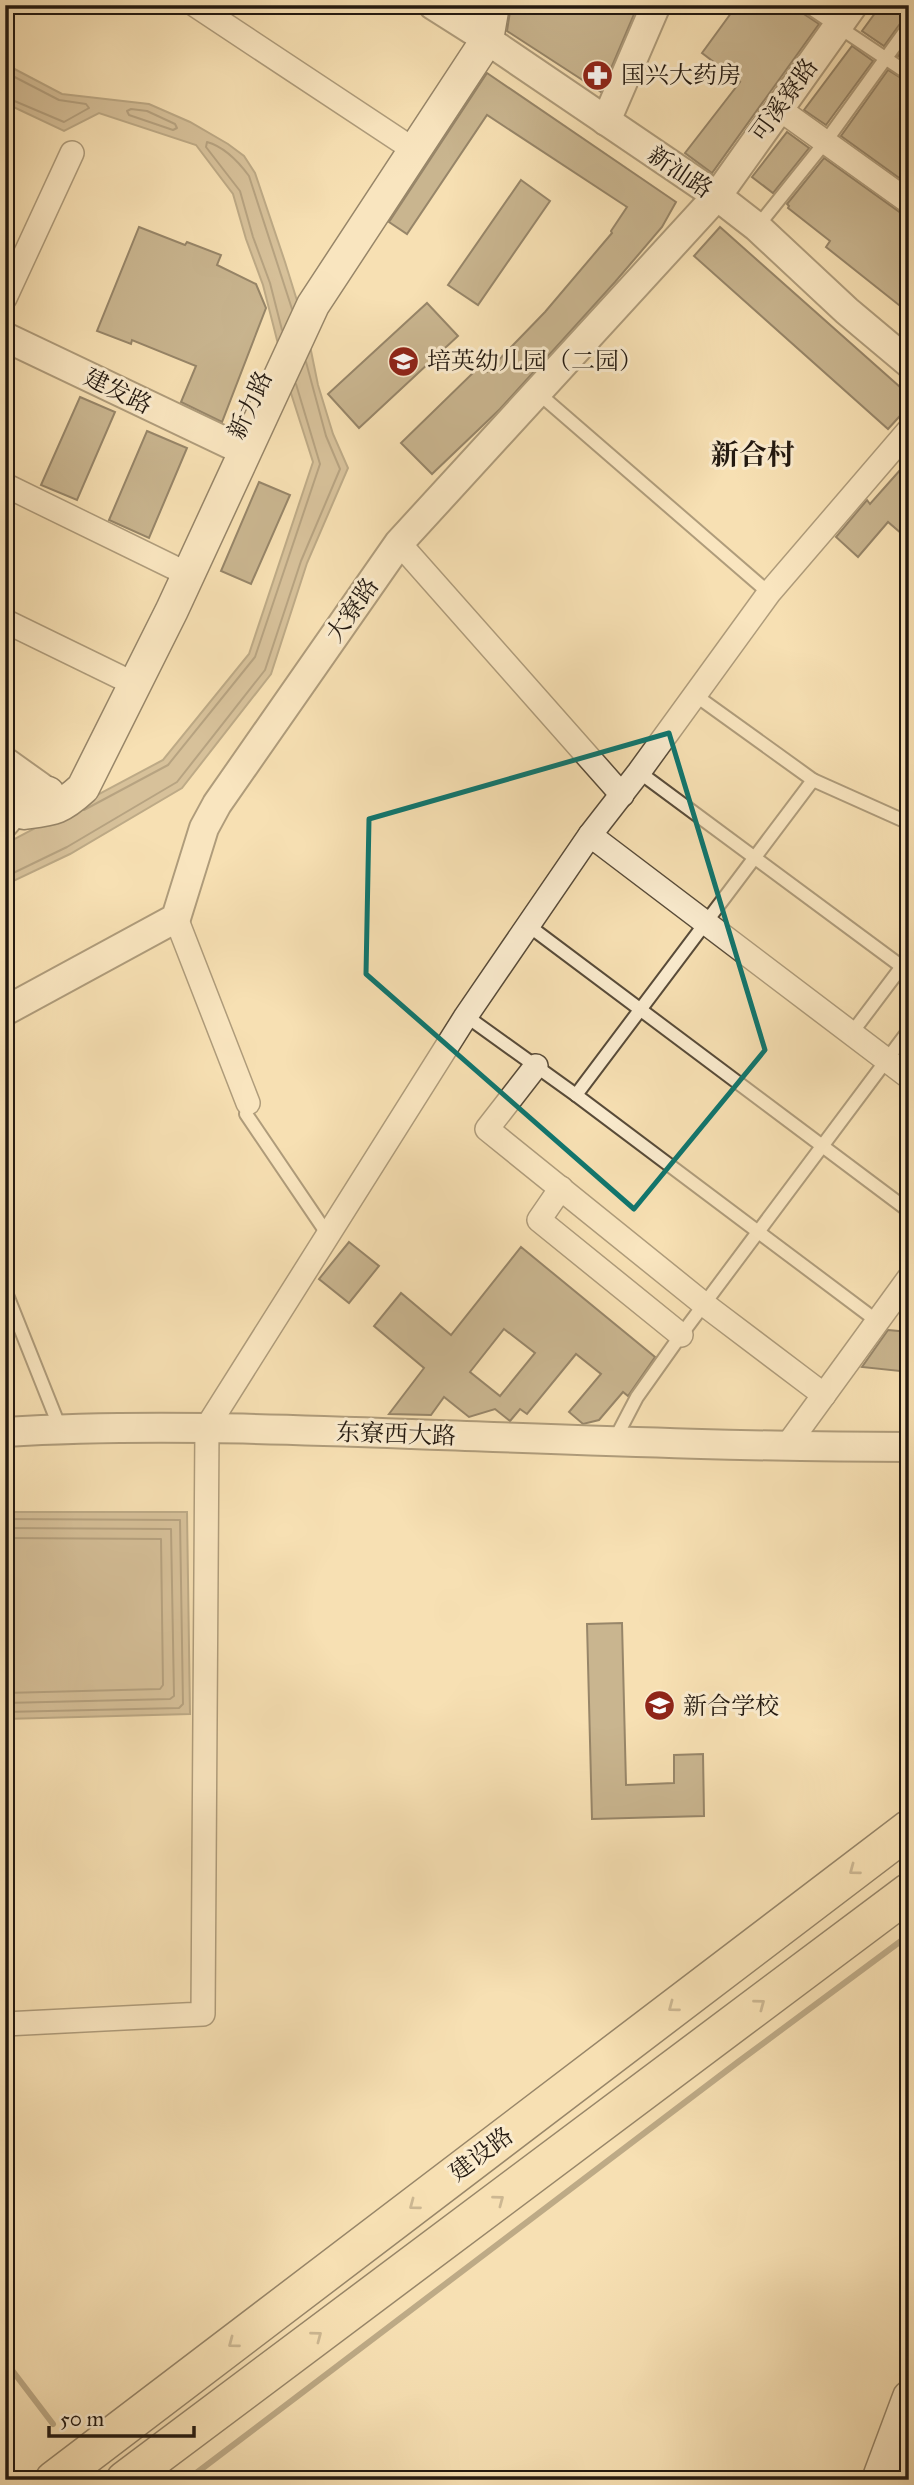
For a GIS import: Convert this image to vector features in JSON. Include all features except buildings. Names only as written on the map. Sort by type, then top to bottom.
[{"type":"main road","points":[[310,295],[492,5]]},
{"type":"main road","name":"新力路","points":[[21,799],[66,782],[91,756],[232,446],[310,295],[402,142],[480,25]]},
{"type":"main road","points":[[91,756],[172,610],[273,371]]},
{"type":"main road","name":"建设路","points":[[54,2480],[909,1829]]},
{"type":"main road","name":"建设路","points":[[125,2480],[909,1892]]},
{"type":"main road","points":[[878,2480],[909,2397]]},
{"type":"street","points":[[195,5],[402,142]]},
{"type":"street","name":"新汕路","points":[[433,5],[480,25],[606,121],[717,196],[757,227],[847,311],[909,363]]},
{"type":"street","points":[[606,121],[656,5]]},
{"type":"street","name":"可溪寮路","points":[[717,196],[845,16]]},
{"type":"street","points":[[778,108],[909,202]]},
{"type":"street","points":[[5,298],[72,153]]},
{"type":"street","name":"大寮路","points":[[176,918],[204,828],[216,804],[399,543],[717,196]]},
{"type":"street","name":"建发路","points":[[5,337],[232,446]]},
{"type":"street","points":[[5,2024],[203,2014],[207,1427],[466,1016],[590,835],[769,593],[909,430]]},
{"type":"street","points":[[5,485],[177,569]]},
{"type":"street","points":[[399,543],[622,795]]},
{"type":"street","points":[[5,621],[124,679]]},
{"type":"street","points":[[590,835],[909,1077]]},
{"type":"street","points":[[5,1011],[176,918],[248,1102]]},
{"type":"street","points":[[536,1066],[487,1129],[705,1305],[824,1395]]},
{"type":"street","points":[[561,1188],[539,1220],[681,1335]]},
{"type":"street","points":[[786,1447],[909,1278]]},
{"type":"street","name":"东寮西大路","points":[[5,1432],[207,1427],[786,1447],[909,1447]]},
{"type":"lane","points":[[806,5],[845,16],[886,57],[909,74]]},
{"type":"lane","points":[[757,227],[826,141],[909,26]]},
{"type":"lane","points":[[537,392],[769,593]]},
{"type":"lane","points":[[695,695],[813,780],[909,823]]},
{"type":"lane","points":[[5,752],[21,799]]},
{"type":"lane","points":[[639,772],[906,965],[851,1034]]},
{"type":"lane","points":[[576,1095],[813,780]]},
{"type":"lane","points":[[528,926],[909,1211]]},
{"type":"lane","points":[[466,1016],[576,1095],[877,1321]]},
{"type":"lane","points":[[613,1441],[637,1397],[681,1335],[909,1030]]},
{"type":"lane","points":[[248,1102],[246,1114],[328,1235]]},
{"type":"lane","points":[[5,1290],[60,1429]]},
{"type":"highlighted area","points":[[669,733],[765,1050],[634,1209],[366,974],[369,819]]},
{"type":"water","points":[[5,64],[62,94],[149,104],[190,122],[244,156],[255,173],[285,262],[308,336],[318,385],[333,434],[348,468],[307,563],[271,674],[182,788],[70,854],[5,885],[5,844],[163,760],[249,654],[313,462],[289,387],[263,285],[233,194],[196,145],[99,113],[64,131],[5,103]]},
{"type":"water","points":[[5,1512],[187,1512],[190,1714],[5,1719]]},
{"type":"waterway","points":[[187,2480],[909,1935]]},
{"type":"waterway","points":[[5,2361],[53,2424]]},
{"type":"place","name":"国兴大药房","points":[[598,75]]},
{"type":"place","name":"培英幼儿园（二园）","points":[[404,361]]},
{"type":"place","name":"新合学校","points":[[660,1706]]},
{"type":"district","name":"新合村","points":[[753,454]]}]
